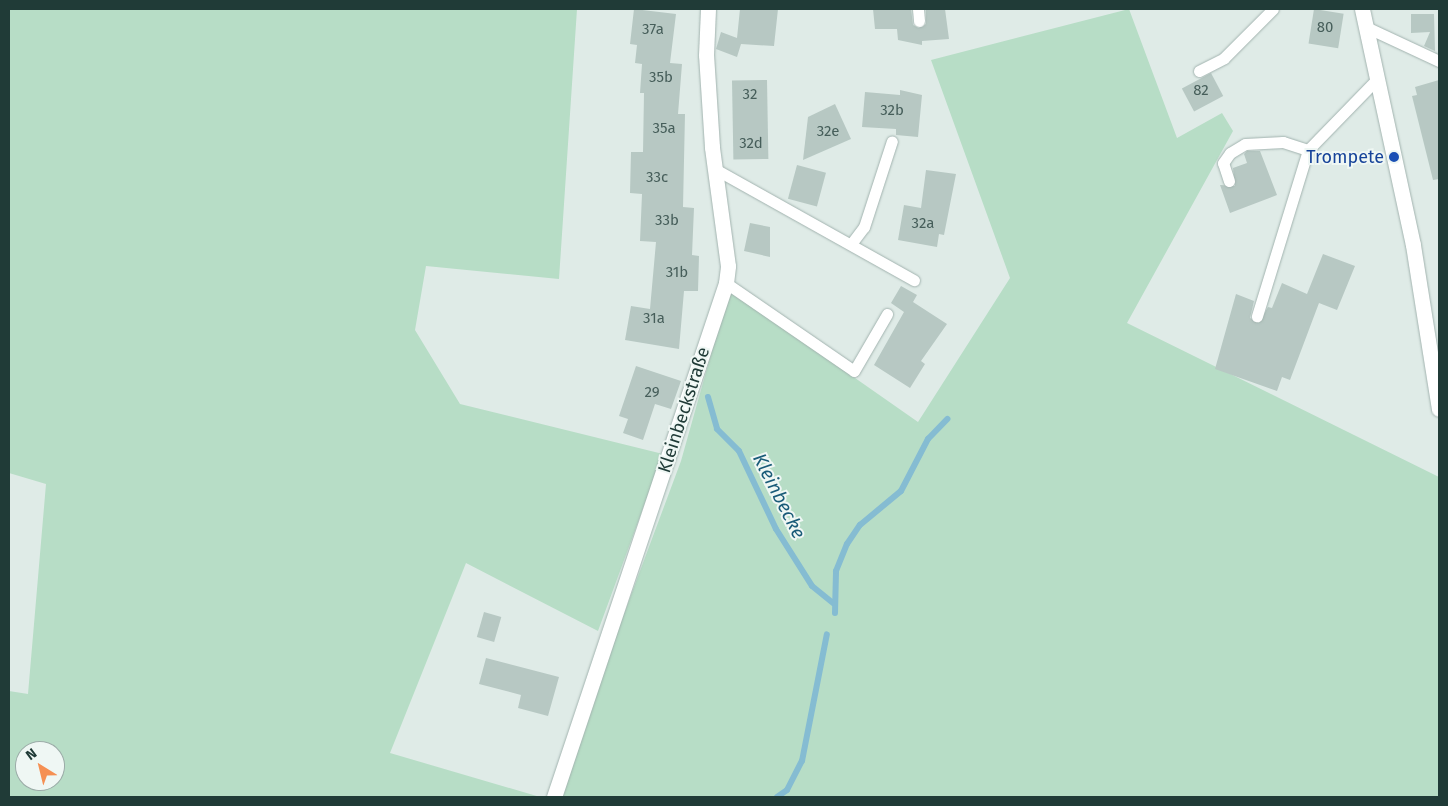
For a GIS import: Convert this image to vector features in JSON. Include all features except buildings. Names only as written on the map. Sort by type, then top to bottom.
[{"type":"street","name":"Kleinbeckstraße","points":[[554,797],[726,283],[728,266],[715,168],[706,55],[708,9]]},
{"type":"street","points":[[1362,9],[1413,246],[1439,409]]},
{"type":"lane","points":[[918,9],[918,21]]},
{"type":"lane","points":[[1199,71],[1224,58],[1273,9]]},
{"type":"lane","points":[[1366,27],[1439,61]]},
{"type":"lane","points":[[1257,316],[1308,150],[1377,79]]},
{"type":"lane","points":[[851,244],[864,226],[892,140]]},
{"type":"lane","points":[[1229,181],[1223,163],[1230,153],[1245,144],[1283,142],[1308,150]]},
{"type":"lane","points":[[715,168],[914,280]]},
{"type":"lane","points":[[726,283],[854,371],[888,314]]},
{"type":"green space","points":[[9,9],[577,9],[559,279],[426,266],[415,330],[460,404],[663,454],[598,631],[466,563],[390,753],[540,797],[9,797],[9,691],[28,694],[46,484],[9,473]]},
{"type":"green space","points":[[1129,9],[1177,138],[1222,113],[1233,131],[1127,323],[1439,477],[1439,797],[562,797],[615,638],[681,461],[729,290],[918,422],[1010,278],[931,60]]},
{"type":"waterway","name":"Kleinbecke","points":[[708,397],[717,429],[739,451],[776,529],[812,586],[833,603]]},
{"type":"waterway","name":"Kleinbecke","points":[[835,613],[836,571],[847,544],[860,525],[901,491],[928,439],[947,419]]},
{"type":"waterway","name":"Kleinbecke","points":[[777,797],[787,790],[802,761],[827,634]]},
{"type":"place","name":"Trompete","points":[[1394,157]]}]
